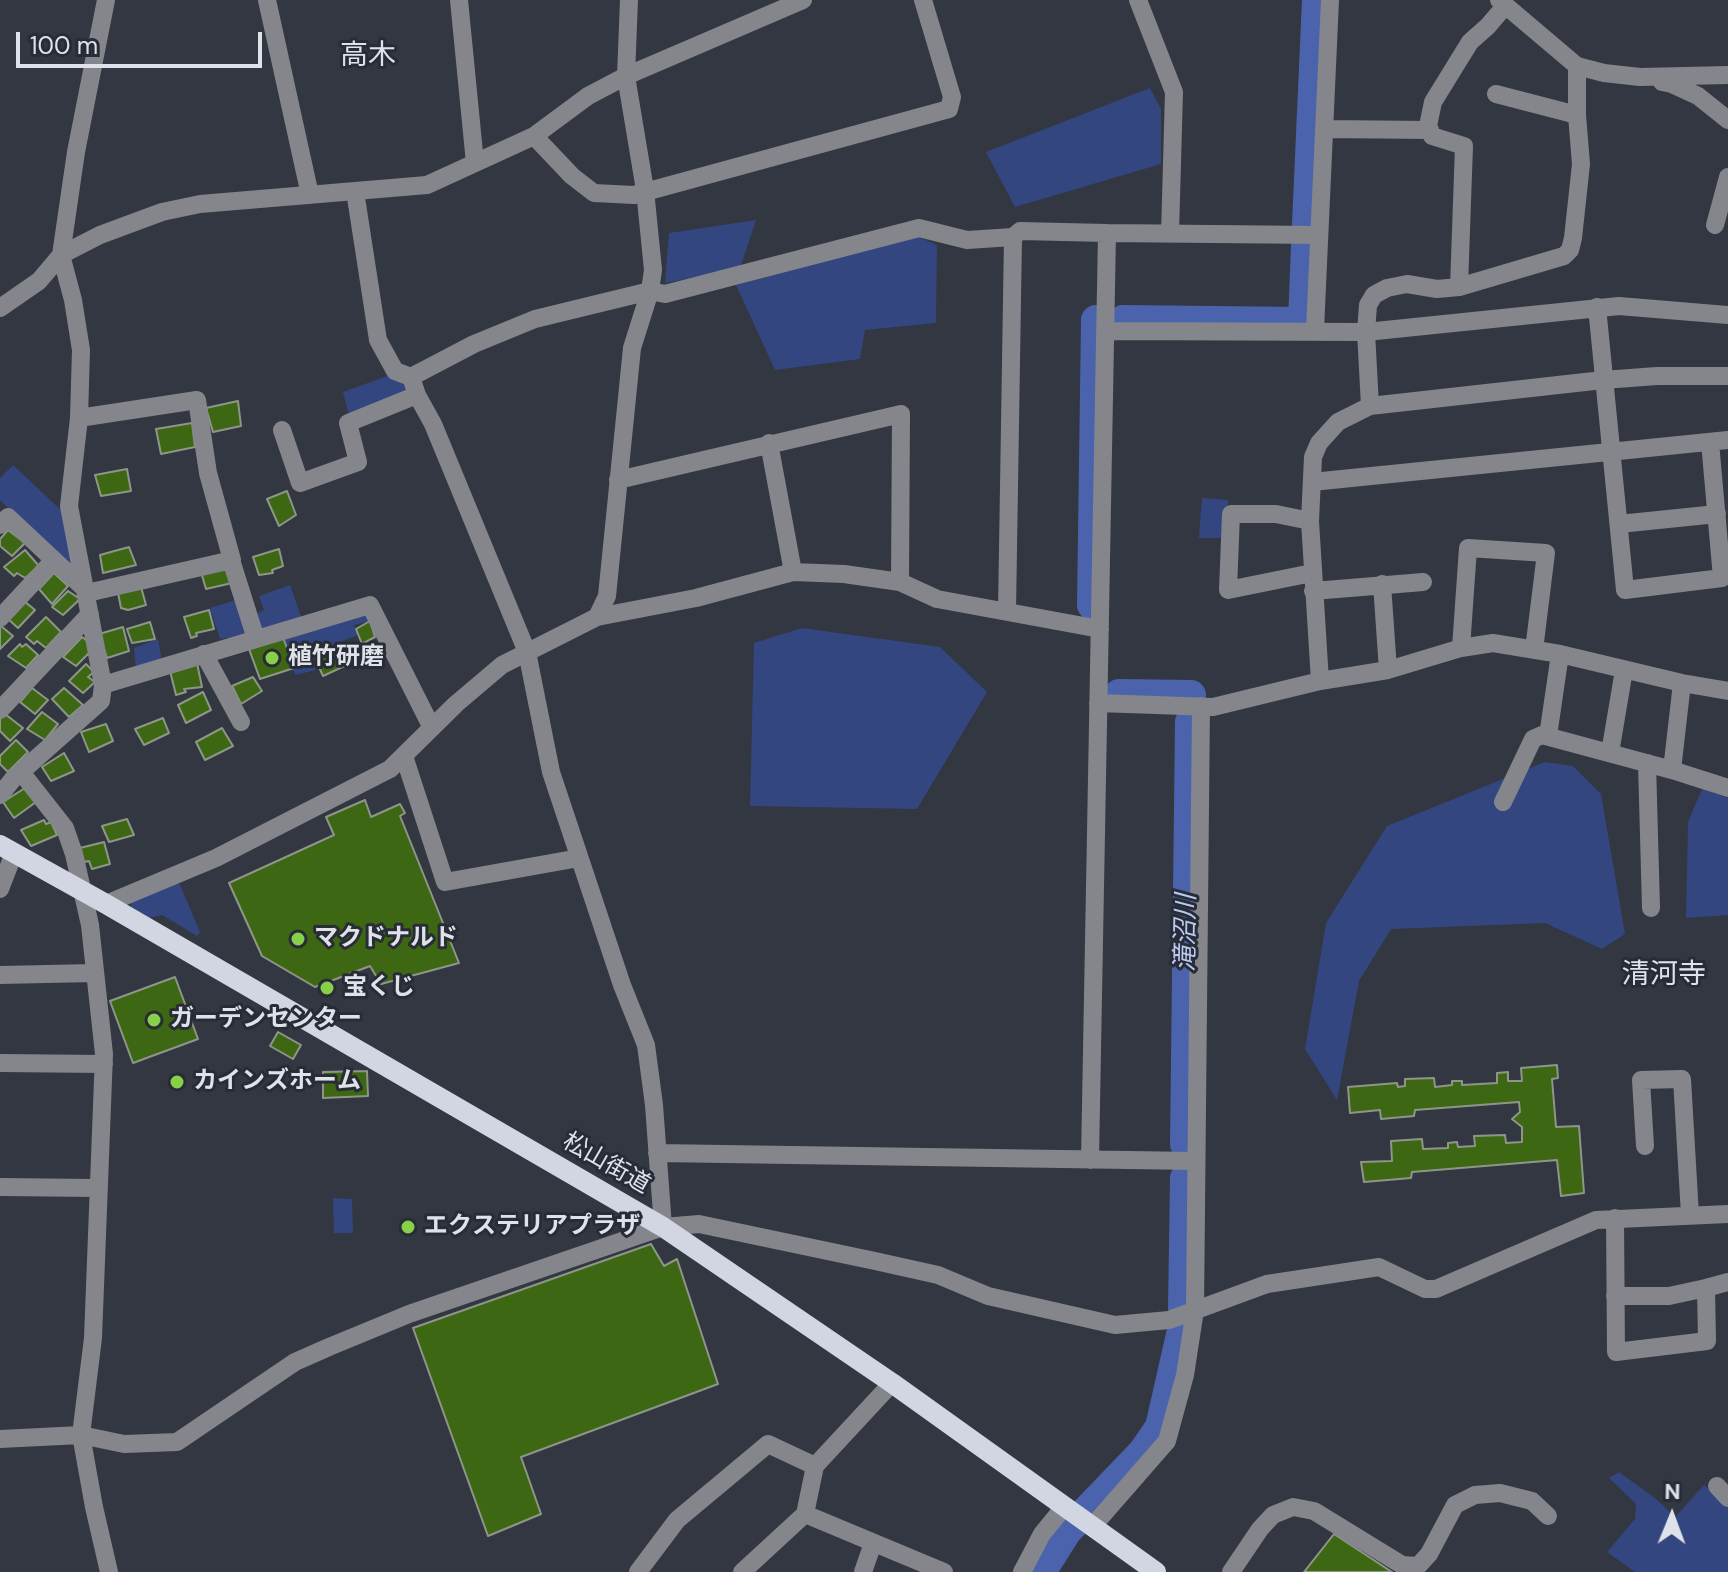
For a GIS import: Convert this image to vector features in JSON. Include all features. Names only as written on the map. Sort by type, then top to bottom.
[{"type":"main road","name":"松山街道","points":[[7,849],[663,1227],[892,1383],[1156,1572]]},
{"type":"street","points":[[0,795],[21,772],[101,701],[103,685],[69,506],[79,418],[81,350],[73,300],[61,255],[76,152],[106,0]]},
{"type":"street","points":[[267,0],[310,195]]},
{"type":"street","points":[[459,0],[475,163]]},
{"type":"street","points":[[597,617],[607,596],[632,348],[650,291],[653,270],[645,190],[626,76],[629,0]]},
{"type":"street","points":[[0,308],[39,281],[61,255],[100,235],[162,212],[200,204],[427,185],[534,136],[588,96],[626,76],[803,0]]},
{"type":"street","points":[[534,136],[572,176],[594,193],[634,195],[949,109],[952,97],[923,0]]},
{"type":"street","points":[[1138,0],[1174,92],[1170,234]]},
{"type":"street","points":[[1315,330],[1330,0]]},
{"type":"street","points":[[1459,287],[1464,146],[1432,136],[1428,126],[1433,102],[1470,42],[1488,26],[1502,3],[1577,66],[1672,84],[1698,96],[1728,120]]},
{"type":"street","points":[[1370,406],[1366,332],[1368,305],[1374,295],[1387,288],[1407,284],[1437,289],[1459,287],[1564,256],[1570,250],[1581,164],[1577,66]]},
{"type":"street","points":[[1640,77],[1728,75]]},
{"type":"street","points":[[1496,94],[1577,115]]},
{"type":"street","points":[[1324,129],[1430,130]]},
{"type":"street","points":[[1715,225],[1728,177]]},
{"type":"street","points":[[355,191],[378,340],[395,371],[414,386],[433,424],[527,652],[551,772],[622,985],[646,1045],[663,1227]]},
{"type":"street","points":[[282,430],[300,483],[358,462],[348,423],[414,386],[474,344],[535,319],[650,291],[665,294],[919,228],[967,240],[1013,237],[1020,231],[1319,235]]},
{"type":"street","points":[[1090,1160],[1107,233]]},
{"type":"street","points":[[1007,611],[1013,237]]},
{"type":"street","points":[[1105,331],[1366,332],[1619,306],[1728,315]]},
{"type":"street","points":[[1312,482],[1611,453],[1719,441],[1717,514],[1722,578],[1625,590],[1619,524],[1611,453],[1603,380],[1597,307]]},
{"type":"street","points":[[1320,681],[1310,521],[1313,457],[1319,443],[1338,422],[1370,406],[1603,380],[1728,376]]},
{"type":"street","points":[[79,418],[197,400],[208,473],[256,639]]},
{"type":"street","points":[[618,480],[901,414],[900,582]]},
{"type":"street","points":[[769,443],[793,572]]},
{"type":"street","points":[[1310,521],[1276,514],[1231,514],[1228,590],[1312,582],[1423,582]]},
{"type":"street","points":[[1619,524],[1717,514]]},
{"type":"street","points":[[0,525],[8,517],[87,592]]},
{"type":"street","points":[[1461,648],[1468,548],[1546,553],[1534,650]]},
{"type":"street","points":[[0,618],[54,560]]},
{"type":"street","points":[[87,592],[231,560]]},
{"type":"street","points":[[106,904],[216,858],[390,769],[502,665],[597,617],[696,598],[793,572],[844,574],[900,582],[937,599],[1100,629]]},
{"type":"street","points":[[1382,584],[1388,670]]},
{"type":"street","points":[[103,685],[370,605],[432,728]]},
{"type":"street","points":[[0,710],[90,614]]},
{"type":"street","points":[[1098,703],[1213,707],[1320,681],[1388,670],[1461,648],[1493,643],[1560,654],[1728,691]]},
{"type":"street","points":[[204,654],[241,722]]},
{"type":"street","points":[[1548,736],[1560,654]]},
{"type":"street","points":[[1610,753],[1624,670]]},
{"type":"street","points":[[1672,770],[1682,683]]},
{"type":"street","points":[[1022,1572],[1042,1534],[1078,1517],[1167,1441],[1185,1375],[1195,1310],[1201,706]]},
{"type":"street","points":[[1503,802],[1533,739],[1542,735],[1728,788]]},
{"type":"street","points":[[404,756],[445,882],[579,858]]},
{"type":"street","points":[[1647,763],[1651,908]]},
{"type":"street","points":[[21,772],[65,828],[90,925],[104,1064],[93,1338],[81,1435],[109,1572]]},
{"type":"street","points":[[0,889],[7,849]]},
{"type":"street","points":[[0,975],[94,973]]},
{"type":"street","points":[[0,1063],[104,1064]]},
{"type":"street","points":[[1645,1146],[1641,1080],[1682,1079],[1690,1215]]},
{"type":"street","points":[[657,1153],[1196,1161]]},
{"type":"street","points":[[0,1187],[97,1188]]},
{"type":"street","points":[[0,1439],[81,1435],[124,1444],[177,1442],[295,1362],[409,1314],[663,1227],[699,1224],[875,1261],[938,1275],[988,1296],[1115,1325],[1169,1320],[1267,1284],[1379,1267],[1425,1289],[1436,1289],[1596,1220],[1728,1214]]},
{"type":"street","points":[[1615,1218],[1616,1352],[1707,1341],[1706,1288]]},
{"type":"street","points":[[1615,1296],[1669,1296],[1728,1282]]},
{"type":"street","points":[[742,1572],[805,1514],[815,1466],[892,1383]]},
{"type":"street","points":[[638,1572],[677,1520],[768,1444],[815,1466]]},
{"type":"street","points":[[1231,1572],[1273,1515],[1293,1507],[1314,1511],[1402,1565],[1418,1566],[1429,1554],[1455,1505],[1475,1495],[1500,1493],[1532,1501],[1548,1516]]},
{"type":"street","points":[[805,1514],[944,1572]]},
{"type":"street","points":[[863,1572],[873,1543]]},
{"type":"shaded area","points":[[1150,88],[1161,109],[1161,164],[1015,207],[986,152]]},
{"type":"shaded area","points":[[756,220],[740,268],[665,283],[669,233]]},
{"type":"shaded area","points":[[916,236],[937,245],[936,323],[865,330],[860,359],[775,370],[736,285]]},
{"type":"shaded area","points":[[390,375],[417,391],[350,420],[343,392]]},
{"type":"shaded area","points":[[13,465],[63,512],[79,577],[0,500],[0,478]]},
{"type":"shaded area","points":[[1202,498],[1228,500],[1227,538],[1199,538]]},
{"type":"shaded area","points":[[290,585],[302,619],[269,630],[261,628],[255,615],[264,610],[259,596]]},
{"type":"shaded area","points":[[242,598],[250,635],[220,639],[210,608]]},
{"type":"shaded area","points":[[366,606],[370,621],[354,625],[358,635],[311,653],[316,670],[295,675],[283,631]]},
{"type":"shaded area","points":[[802,628],[940,647],[987,692],[917,809],[750,806],[754,643]]},
{"type":"shaded area","points":[[158,639],[162,661],[136,669],[134,648]]},
{"type":"shaded area","points":[[1545,762],[1573,766],[1601,794],[1625,934],[1602,949],[1545,923],[1391,929],[1359,981],[1337,1100],[1305,1049],[1326,923],[1387,826]]},
{"type":"shaded area","points":[[1702,789],[1728,798],[1728,915],[1686,918],[1688,822]]},
{"type":"shaded area","points":[[177,878],[200,932],[197,936],[162,915],[149,918],[131,907],[132,898]]},
{"type":"shaded area","points":[[333,1198],[352,1199],[353,1233],[334,1233]]},
{"type":"shaded area","points":[[1619,1472],[1675,1517],[1704,1485],[1728,1506],[1728,1572],[1635,1572],[1607,1552],[1635,1519],[1636,1504],[1609,1478]]},
{"type":"building","points":[[238,401],[241,426],[213,432],[206,408]]},
{"type":"building","points":[[192,423],[195,447],[161,454],[156,429]]},
{"type":"building","points":[[127,469],[131,491],[101,496],[95,475]]},
{"type":"building","points":[[287,491],[296,515],[279,526],[267,499]]},
{"type":"building","points":[[8,530],[25,543],[12,556],[0,546],[0,539]]},
{"type":"building","points":[[129,547],[136,565],[103,573],[100,555]]},
{"type":"building","points":[[279,549],[283,566],[272,570],[273,573],[259,575],[253,557]]},
{"type":"building","points":[[25,550],[39,566],[25,578],[17,573],[14,576],[4,567]]},
{"type":"building","points":[[229,566],[232,583],[206,589],[201,572]]},
{"type":"building","points":[[54,573],[68,586],[52,604],[39,589]]},
{"type":"building","points":[[141,587],[146,605],[128,610],[121,608],[118,593]]},
{"type":"building","points":[[68,591],[80,599],[63,615],[52,607]]},
{"type":"building","points":[[24,601],[35,610],[18,628],[7,618]]},
{"type":"building","points":[[209,610],[214,629],[196,633],[197,636],[191,638],[184,617]]},
{"type":"building","points":[[46,617],[61,632],[46,648],[26,637]]},
{"type":"building","points":[[370,621],[375,637],[362,644],[356,629]]},
{"type":"building","points":[[150,622],[155,639],[132,643],[127,629]]},
{"type":"building","points":[[0,627],[13,636],[0,649]]},
{"type":"building","points":[[123,627],[129,651],[107,658],[99,634]]},
{"type":"building","points":[[82,637],[89,642],[90,652],[76,666],[63,657]]},
{"type":"building","name":"植竹研磨","points":[[283,637],[294,668],[260,679],[249,649]]},
{"type":"building","points":[[345,643],[352,657],[360,654],[363,662],[354,666],[351,663],[323,676],[314,656]]},
{"type":"building","points":[[20,644],[22,647],[26,644],[38,655],[26,668],[8,656]]},
{"type":"building","points":[[197,663],[202,687],[184,689],[186,692],[176,695],[170,671]]},
{"type":"building","points":[[86,664],[94,672],[88,677],[95,682],[83,693],[69,681]]},
{"type":"building","points":[[253,677],[262,691],[241,704],[232,686]]},
{"type":"building","points":[[32,688],[48,700],[35,714],[20,702]]},
{"type":"building","points":[[64,688],[83,705],[69,717],[52,699]]},
{"type":"building","points":[[203,692],[211,710],[186,723],[178,705]]},
{"type":"building","points":[[42,712],[58,724],[45,740],[27,729]]},
{"type":"building","points":[[5,714],[23,728],[10,741],[0,731],[0,719]]},
{"type":"building","points":[[163,718],[169,733],[144,745],[135,729]]},
{"type":"building","points":[[106,724],[113,741],[89,752],[81,732]]},
{"type":"building","points":[[222,728],[233,746],[205,760],[196,742]]},
{"type":"building","points":[[16,740],[28,752],[8,772],[0,764],[0,756]]},
{"type":"building","points":[[64,753],[74,771],[51,781],[42,767]]},
{"type":"building","points":[[25,788],[36,802],[14,818],[3,802]]},
{"type":"building","points":[[365,800],[371,817],[400,804],[405,813],[400,816],[459,963],[381,984],[370,966],[315,987],[262,956],[229,883],[334,835],[326,817]]},
{"type":"building","points":[[127,819],[134,835],[109,842],[102,826]]},
{"type":"building","points":[[44,820],[46,824],[51,822],[57,835],[31,846],[21,830]]},
{"type":"building","points":[[104,842],[110,864],[92,869],[89,861],[84,862],[80,848]]},
{"type":"building","name":"ガーデンセンター","points":[[175,977],[198,1039],[133,1063],[110,1001]]},
{"type":"building","points":[[278,1032],[301,1045],[293,1059],[270,1046]]},
{"type":"building","points":[[1557,1065],[1558,1078],[1552,1079],[1556,1127],[1579,1126],[1584,1193],[1561,1196],[1557,1160],[1412,1172],[1411,1178],[1364,1182],[1361,1162],[1392,1161],[1391,1141],[1422,1139],[1423,1149],[1448,1148],[1448,1143],[1457,1142],[1458,1147],[1475,1146],[1474,1136],[1505,1135],[1506,1143],[1522,1142],[1522,1127],[1512,1119],[1520,1112],[1519,1102],[1415,1110],[1414,1116],[1381,1119],[1380,1110],[1350,1113],[1348,1087],[1397,1083],[1398,1087],[1405,1086],[1405,1079],[1434,1078],[1435,1087],[1452,1085],[1452,1081],[1462,1081],[1462,1085],[1497,1083],[1497,1073],[1508,1072],[1508,1081],[1522,1081],[1521,1068]]},
{"type":"building","points":[[367,1071],[368,1096],[323,1098],[323,1072]]},
{"type":"building","points":[[651,1244],[664,1266],[677,1259],[718,1384],[521,1457],[541,1514],[488,1536],[413,1328]]},
{"type":"building","points":[[1334,1534],[1392,1572],[1304,1572]]},
{"type":"waterway","points":[[1307,224],[1317,0]]},
{"type":"waterway","points":[[1123,320],[1303,322],[1306,245]]},
{"type":"waterway","points":[[1092,605],[1096,320]]},
{"type":"waterway","points":[[1119,694],[1191,695]]},
{"type":"waterway","name":"滝沼川","points":[[1185,1144],[1190,722]]},
{"type":"waterway","name":"滝沼川","points":[[1183,1308],[1185,1178]]},
{"type":"waterway","name":"滝沼川","points":[[1041,1572],[1067,1531],[1143,1452],[1160,1427],[1183,1326]]},
{"type":"place","name":"植竹研磨","points":[[272,658]]},
{"type":"place","name":"マクドナルド","points":[[298,939]]},
{"type":"place","name":"宝くじ","points":[[327,988]]},
{"type":"place","name":"ガーデンセンター","points":[[154,1020]]},
{"type":"place","name":"カインズホーム","points":[[177,1082]]},
{"type":"place","name":"エクステリアプラザ","points":[[408,1227]]},
{"type":"district","name":"高木","points":[[368,57]]},
{"type":"district","name":"清河寺","points":[[1664,976]]}]
